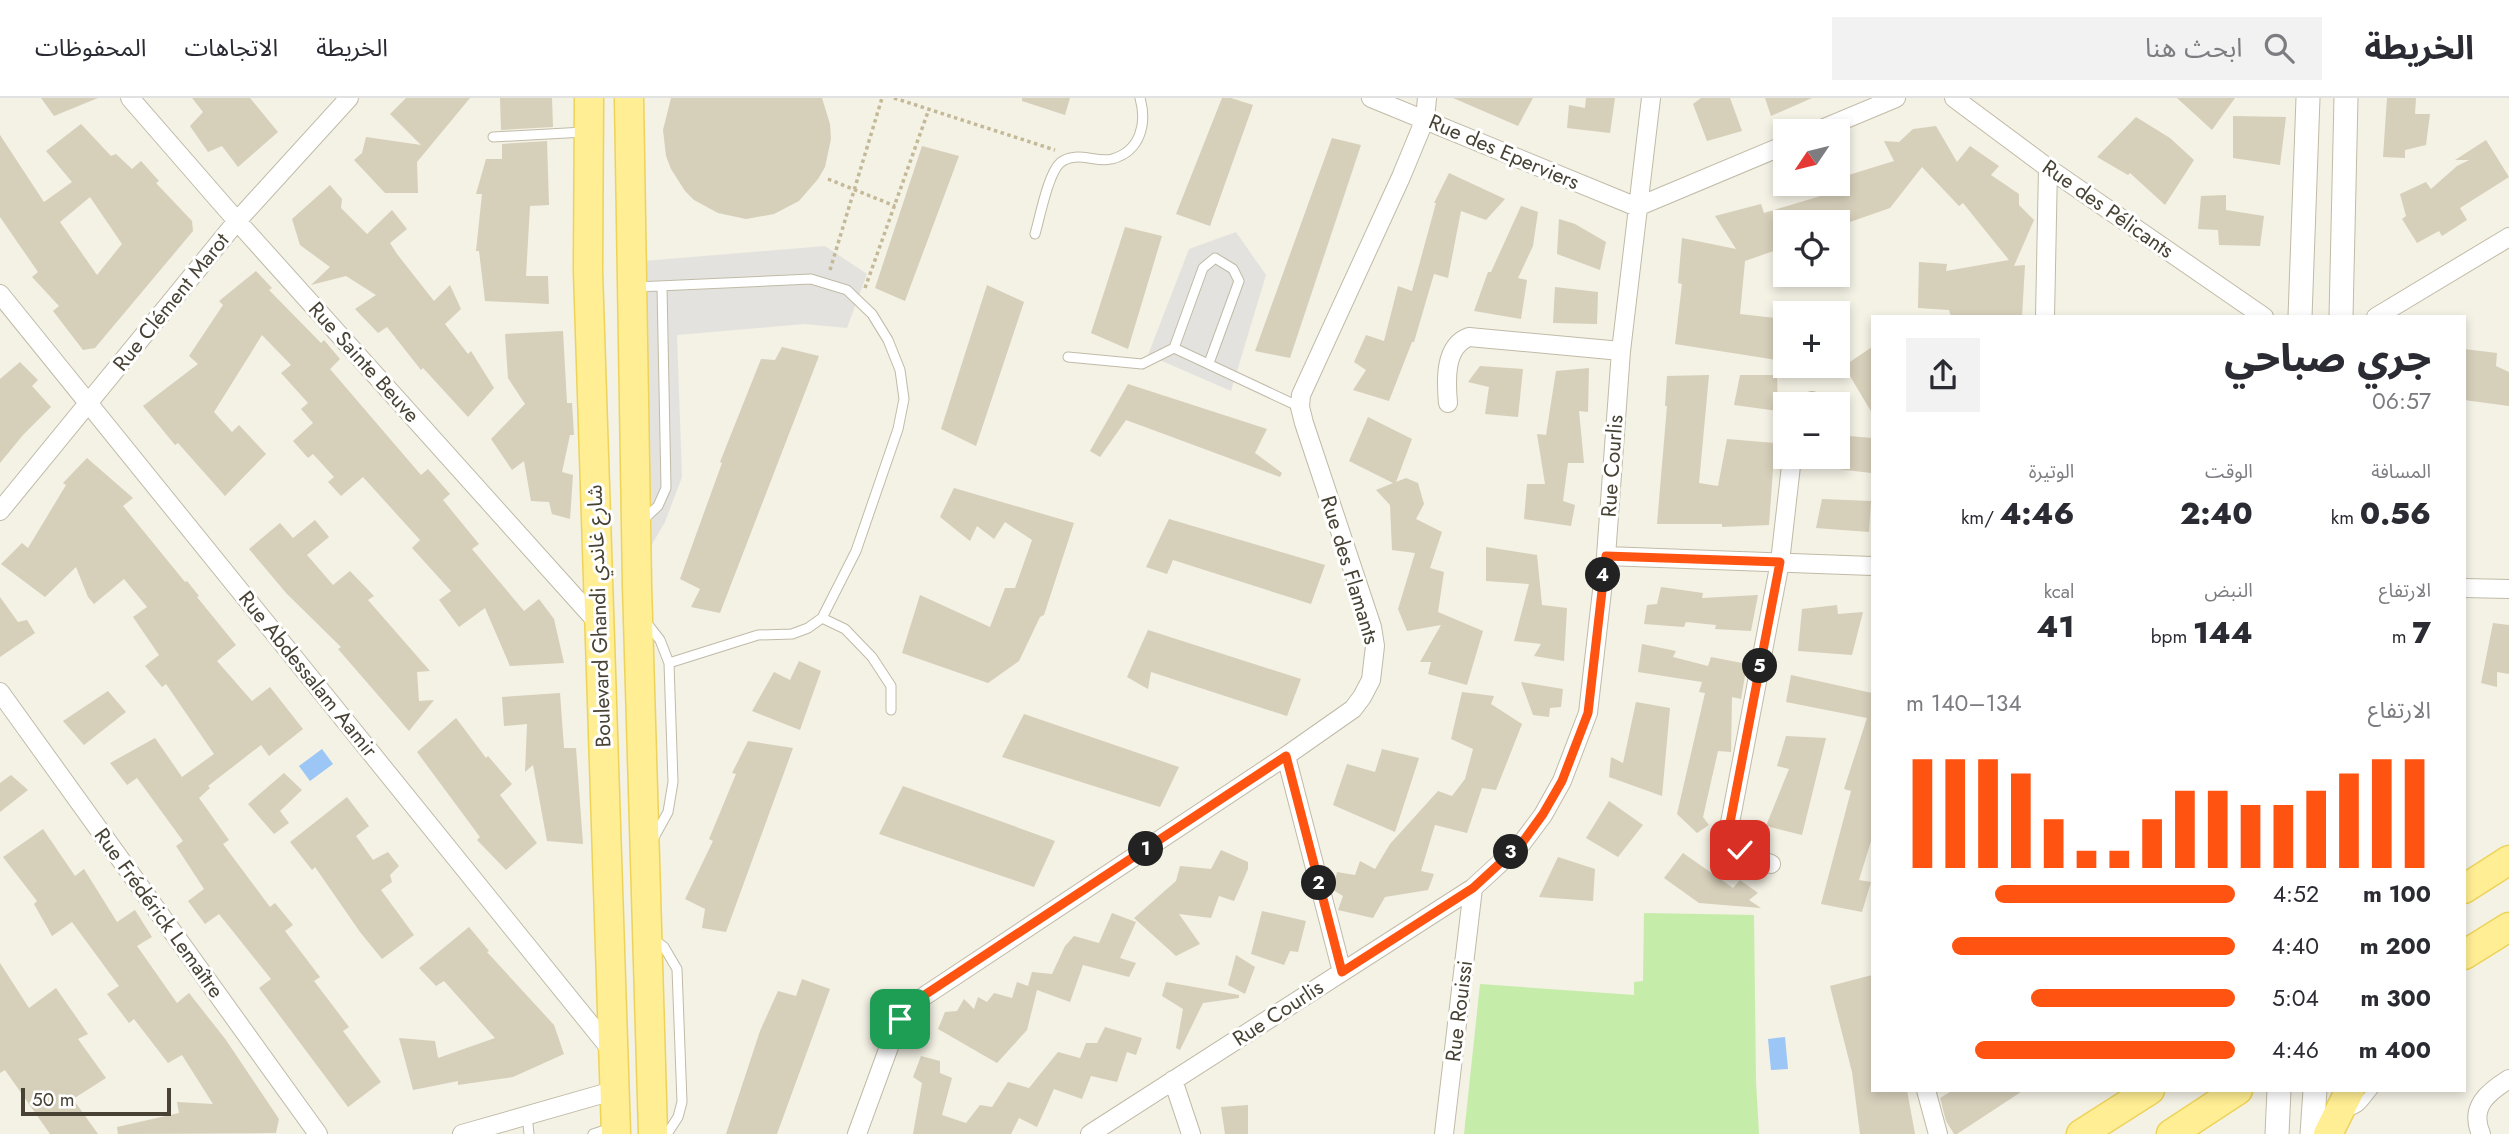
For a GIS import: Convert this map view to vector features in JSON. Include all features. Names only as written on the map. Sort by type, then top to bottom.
[{"type":"main road","name":"Boulevard Ghandi شارع غاندي","points":[[589,98],[588,271],[616,1090],[608,1131]]},
{"type":"main road","name":"Boulevard Ghandi شارع غاندي","points":[[629,98],[638,615],[653,1134]]},
{"type":"main road","points":[[2466,888],[2509,860]]},
{"type":"main road","points":[[2466,954],[2509,927]]},
{"type":"main road","points":[[2081,1134],[2147,1092]]},
{"type":"main road","points":[[2171,1134],[2235,1092]]},
{"type":"street","name":"Rue Sainte Beuve","points":[[130,98],[599,624]]},
{"type":"street","name":"Rue Clément Marot","points":[[0,511],[237,220],[349,98]]},
{"type":"street","name":"Rue des Eperviers","points":[[1371,98],[1637,207]]},
{"type":"street","points":[[1300,407],[1306,383],[1425,119],[1427,98]]},
{"type":"street","name":"Rue Courlis","points":[[1090,1134],[1473,888],[1522,843],[1562,781],[1588,713],[1606,556],[1621,351],[1651,98]]},
{"type":"street","points":[[1846,119],[1896,98]]},
{"type":"street","name":"Rue des Pélicants","points":[[1954,98],[2048,168],[2261,315]]},
{"type":"street","points":[[2300,315],[2308,98]]},
{"type":"street","points":[[2341,315],[2346,98]]},
{"type":"street","points":[[1637,207],[1773,150]]},
{"type":"street","points":[[2045,315],[2048,168]]},
{"type":"street","points":[[2379,315],[2509,237]]},
{"type":"street","name":"Rue Abdessalam Aamir","points":[[0,295],[614,1054]]},
{"type":"street","points":[[1448,403],[1447,366],[1456,345],[1462,339],[1469,337],[1621,351]]},
{"type":"street","name":"Rue des Flamants","points":[[857,1134],[892,1036],[900,1019],[917,1000],[1286,756],[1353,709],[1362,697],[1371,680],[1375,661],[1372,627],[1300,407]]},
{"type":"street","points":[[1771,864],[1733,846],[1729,838],[1729,828],[1780,562],[1791,469]]},
{"type":"street","points":[[1606,556],[1871,566]]},
{"type":"street","points":[[2466,588],[2509,589]]},
{"type":"street","name":"Rue Frédérick Lemaître","points":[[0,692],[318,1134]]},
{"type":"street","points":[[1286,756],[1342,972]]},
{"type":"street","name":"Rue Rouissi","points":[[1444,1134],[1473,888]]},
{"type":"street","points":[[2481,1134],[2478,1116],[2482,1100],[2509,1079]]},
{"type":"street","points":[[1173,1080],[1191,1134]]},
{"type":"street","points":[[462,1134],[616,1090]]},
{"type":"street","points":[[1927,1092],[1938,1134]]},
{"type":"street","points":[[2277,1134],[2279,1092]]},
{"type":"street","points":[[2312,1134],[2315,1092]]},
{"type":"lane","points":[[1035,234],[1053,173],[1060,162],[1076,157],[1113,159],[1140,138],[1143,111],[1140,98]]},
{"type":"lane","points":[[493,137],[589,132]]},
{"type":"lane","points":[[1068,357],[1142,364],[1174,348],[1203,268],[1215,258],[1233,269],[1239,281],[1209,363]]},
{"type":"lane","points":[[633,287],[811,279],[847,290],[872,314],[888,340],[900,370],[904,399],[898,429],[856,551],[822,618],[808,628],[792,634],[758,635],[669,663]]},
{"type":"lane","points":[[636,525],[658,506],[666,488],[662,287]]},
{"type":"lane","points":[[1174,348],[1300,407]]},
{"type":"lane","points":[[638,615],[660,640],[669,663],[673,782],[671,800],[662,825],[645,851]]},
{"type":"lane","points":[[822,618],[845,629],[872,657],[891,686],[891,710]]},
{"type":"lane","points":[[647,934],[664,947],[677,969],[682,1102],[678,1117],[667,1134]]},
{"type":"lane","points":[[2339,1111],[2353,1110],[2371,1092]]},
{"type":"lane","points":[[527,1115],[529,1134]]},
{"type":"path","points":[[826,282],[882,98]]},
{"type":"path","points":[[894,98],[1076,157]]},
{"type":"path","points":[[860,303],[929,109]]},
{"type":"path","points":[[828,178],[895,206]]},
{"type":"green space","points":[[1644,913],[1754,915],[1759,1134],[1464,1134],[1480,984],[1634,995],[1634,982],[1643,981]]},
{"type":"shaded area","points":[[1236,232],[1266,275],[1231,391],[1148,355],[1189,249]]},
{"type":"shaded area","points":[[825,246],[867,274],[847,328],[804,324],[677,335],[682,477],[665,522],[651,546],[643,261]]},
{"type":"water","points":[[322,749],[333,764],[310,781],[299,766]]},
{"type":"water","points":[[1785,1037],[1788,1069],[1771,1070],[1768,1039]]},
{"type":"building","points":[[41,98],[98,98],[54,116]]},
{"type":"building","points":[[192,98],[250,98],[278,132],[238,167],[222,146],[208,152],[190,126],[203,112]]},
{"type":"building","points":[[406,98],[470,98],[417,162],[418,193],[385,193],[354,160],[362,153],[366,137],[421,145],[390,114]]},
{"type":"building","points":[[500,98],[552,98],[553,127],[501,130]]},
{"type":"building","points":[[671,98],[822,98],[830,124],[831,139],[825,167],[799,201],[774,214],[746,219],[718,213],[694,200],[671,169],[666,156],[663,130]]},
{"type":"building","points":[[1022,98],[1070,98],[1065,115],[1022,101]]},
{"type":"building","points":[[1222,98],[1253,105],[1210,226],[1176,214]]},
{"type":"building","points":[[1453,98],[1533,98],[1518,126]]},
{"type":"building","points":[[1586,98],[1615,98],[1610,133],[1567,128],[1569,105],[1585,108]]},
{"type":"building","points":[[1701,98],[1730,98],[1742,131],[1707,141],[1693,104]]},
{"type":"building","points":[[1765,98],[1812,98],[1771,116]]},
{"type":"building","points":[[2177,98],[2235,98],[2212,130]]},
{"type":"building","points":[[2387,98],[2416,98],[2415,114],[2430,114],[2426,145],[2405,150],[2405,158],[2383,157]]},
{"type":"building","points":[[2233,116],[2286,117],[2280,165],[2233,158]]},
{"type":"building","points":[[2136,117],[2170,138],[2194,160],[2165,205],[2130,173],[2128,175],[2097,157]]},
{"type":"building","points":[[81,124],[111,156],[116,154],[132,169],[141,161],[159,181],[156,183],[192,221],[193,231],[95,348],[83,350],[53,311],[59,306],[32,277],[38,272],[0,217],[0,135],[44,202],[72,182],[46,151]],"holes":[[[90,197],[122,244],[97,275],[60,222]]]},
{"type":"building","points":[[1936,126],[1957,162],[1970,146],[1999,166],[1991,175],[2019,194],[2019,205],[2034,220],[2014,266],[2025,265],[2022,315],[1950,315],[1949,310],[1918,308],[1919,262],[1947,264],[1946,271],[2009,260],[1963,203],[1959,206],[1922,167],[1890,208],[1850,222],[1850,210],[1774,210],[1821,196],[1850,196],[1850,175],[1894,161],[1884,141],[1899,142],[1913,129]]},
{"type":"building","points":[[1332,138],[1361,145],[1290,358],[1255,351]]},
{"type":"building","points":[[2486,140],[2509,177],[2460,208],[2467,220],[2442,236],[2439,231],[2417,243],[2402,219],[2406,216],[2400,194],[2426,182],[2431,189],[2457,166],[2469,160],[2455,160]]},
{"type":"building","points":[[547,141],[549,205],[530,206],[526,276],[548,276],[549,304],[485,301],[479,251],[476,251],[482,194],[476,194],[486,159],[502,159],[502,144]]},
{"type":"building","points":[[922,146],[959,156],[905,301],[875,288]]},
{"type":"building","points":[[1449,173],[1505,199],[1486,220],[1461,211],[1448,278],[1434,274],[1414,342],[1389,401],[1353,390],[1366,370],[1354,362],[1366,335],[1384,341],[1398,286],[1412,291],[1434,203]]},
{"type":"building","points":[[330,185],[342,199],[341,208],[367,234],[392,210],[407,229],[390,243],[434,301],[450,285],[461,309],[445,324],[468,354],[471,351],[494,388],[468,417],[423,368],[421,370],[387,327],[378,333],[355,309],[376,295],[346,276],[311,285],[330,267],[300,245],[292,219]]},
{"type":"building","points":[[2226,195],[2226,210],[2264,216],[2260,246],[2219,245],[2218,230],[2198,229],[2201,196]]},
{"type":"building","points":[[1761,204],[1764,213],[1773,210],[1773,251],[1745,261],[1740,314],[1773,318],[1773,359],[1675,344],[1682,284],[1678,283],[1682,238],[1736,249],[1715,216]]},
{"type":"building","points":[[1521,206],[1538,212],[1533,246],[1518,278],[1527,280],[1521,319],[1474,311],[1488,272],[1491,272]]},
{"type":"building","points":[[1559,219],[1575,224],[1606,242],[1600,270],[1557,254]]},
{"type":"building","points":[[1125,227],[1162,236],[1128,349],[1091,333]]},
{"type":"building","points":[[256,271],[272,288],[269,290],[321,343],[324,340],[340,359],[330,369],[421,475],[428,469],[450,494],[443,500],[479,544],[472,549],[524,611],[539,599],[554,619],[564,663],[510,666],[485,608],[459,627],[439,600],[451,591],[412,548],[420,540],[363,477],[341,496],[328,482],[334,477],[313,454],[308,458],[293,441],[313,423],[301,409],[308,403],[281,373],[291,365],[262,335],[214,412],[232,432],[239,425],[266,454],[225,496],[178,443],[175,445],[143,406],[198,364],[189,356],[223,305],[219,301]]},
{"type":"building","points":[[987,285],[1024,302],[976,446],[941,429]]},
{"type":"building","points":[[1555,287],[1598,292],[1597,324],[1553,323]]},
{"type":"building","points":[[563,331],[567,403],[572,403],[574,435],[570,435],[562,472],[573,475],[570,519],[552,514],[549,502],[531,501],[524,461],[512,470],[491,439],[525,404],[508,378],[505,334]]},
{"type":"building","points":[[782,347],[819,356],[720,613],[691,607],[700,589],[680,579],[722,463],[720,462],[761,359],[775,360]]},
{"type":"building","points":[[1871,348],[1871,411],[1850,376],[1850,362]]},
{"type":"building","points":[[2466,349],[2497,353],[2496,366],[2509,372],[2509,406],[2466,400]]},
{"type":"building","points":[[20,362],[38,380],[32,386],[51,407],[0,463],[0,379]]},
{"type":"building","points":[[1480,366],[1523,369],[1518,417],[1485,414],[1489,387],[1468,382]]},
{"type":"building","points":[[1589,368],[1588,412],[1579,411],[1584,463],[1568,463],[1563,501],[1575,505],[1571,526],[1524,519],[1527,484],[1545,484],[1537,434],[1546,435],[1556,371]]},
{"type":"building","points":[[1709,375],[1699,483],[1718,486],[1727,439],[1773,443],[1769,525],[1722,527],[1722,524],[1657,524],[1667,376]]},
{"type":"building","points":[[1740,375],[1773,375],[1773,378],[1777,378],[1777,392],[1773,392],[1773,410],[1734,405]]},
{"type":"building","points":[[1128,384],[1267,429],[1255,453],[1282,473],[1280,477],[1126,420],[1100,457],[1090,451]]},
{"type":"building","points":[[1368,417],[1412,439],[1396,482],[1406,478],[1418,483],[1424,504],[1416,519],[1442,532],[1430,568],[1444,572],[1438,612],[1483,631],[1467,685],[1428,674],[1431,662],[1420,662],[1441,625],[1407,631],[1398,609],[1415,553],[1392,550],[1390,505],[1376,490],[1393,483],[1349,461]]},
{"type":"building","points":[[1850,436],[1871,438],[1871,473],[1838,469],[1850,469]]},
{"type":"building","points":[[87,458],[133,498],[123,506],[185,582],[187,581],[236,645],[217,661],[252,701],[270,687],[303,729],[269,756],[261,745],[208,786],[210,788],[199,798],[229,840],[223,844],[270,907],[275,903],[293,925],[285,931],[320,977],[314,981],[349,1027],[343,1031],[381,1082],[348,1107],[259,988],[271,979],[219,914],[205,924],[188,901],[204,889],[176,846],[183,841],[137,778],[127,785],[110,763],[155,738],[182,777],[214,754],[166,684],[162,687],[145,666],[159,655],[133,617],[147,607],[124,579],[94,604],[88,597],[76,567],[45,597],[1,564],[22,543],[28,548],[66,485],[63,483]]},
{"type":"building","points":[[954,488],[1074,523],[1044,615],[1040,617],[1019,661],[988,683],[902,653],[920,595],[990,627],[1005,588],[1015,588],[1032,540],[1005,522],[994,539],[977,526],[970,541],[940,517]]},
{"type":"building","points":[[1822,499],[1871,501],[1869,532],[1816,528]]},
{"type":"building","points":[[1169,519],[1325,565],[1311,604],[1173,560],[1167,574],[1146,567]]},
{"type":"building","points":[[315,520],[329,537],[307,555],[333,585],[350,571],[374,596],[368,600],[430,671],[417,672],[419,701],[434,700],[409,731],[338,649],[341,647],[287,594],[249,549],[280,523],[293,538]]},
{"type":"building","points":[[1486,547],[1537,555],[1542,605],[1567,608],[1564,661],[1534,656],[1541,644],[1514,641],[1529,584],[1486,581]]},
{"type":"building","points":[[1661,587],[1703,593],[1702,598],[1758,595],[1751,631],[1715,629],[1716,625],[1686,622],[1684,627],[1644,624],[1647,605],[1657,604]]},
{"type":"building","points":[[0,597],[18,622],[27,620],[35,633],[0,657]]},
{"type":"building","points":[[1837,605],[1838,614],[1863,612],[1852,655],[1798,651],[1802,609]]},
{"type":"building","points":[[2493,623],[2509,625],[2509,674],[2497,672],[2497,687],[2481,683]]},
{"type":"building","points":[[1148,630],[1301,679],[1287,716],[1151,672],[1148,689],[1127,677]]},
{"type":"building","points":[[1642,644],[1676,651],[1673,657],[1708,666],[1711,657],[1747,664],[1741,699],[1732,697],[1731,752],[1718,751],[1703,817],[1709,825],[1697,833],[1677,814],[1705,693],[1699,692],[1702,682],[1638,672]]},
{"type":"building","points":[[799,661],[821,671],[800,730],[752,711],[774,672],[790,680]]},
{"type":"building","points":[[1791,675],[1871,693],[1871,841],[1859,880],[1871,882],[1862,912],[1821,904],[1851,791],[1844,789],[1867,718],[1786,702]]},
{"type":"building","points":[[1521,682],[1563,689],[1561,707],[1550,708],[1549,717],[1533,715]]},
{"type":"building","points":[[108,691],[126,712],[84,745],[63,721]]},
{"type":"building","points":[[1462,692],[1494,696],[1491,704],[1522,724],[1496,790],[1482,788],[1467,833],[1435,825],[1421,871],[1434,874],[1428,890],[1385,897],[1373,918],[1338,910],[1343,896],[1333,890],[1337,872],[1355,875],[1360,861],[1375,869],[1390,844],[1438,791],[1452,796],[1465,779],[1473,749],[1451,739]]},
{"type":"building","points":[[560,693],[564,748],[576,748],[583,844],[547,841],[533,765],[525,772],[527,724],[504,726],[502,697]]},
{"type":"building","points":[[1636,702],[1670,708],[1662,796],[1609,777],[1611,757],[1623,763]]},
{"type":"building","points":[[1024,714],[1179,767],[1160,807],[1002,757]]},
{"type":"building","points":[[456,718],[486,758],[488,756],[512,784],[500,795],[537,843],[506,870],[477,840],[480,837],[417,752]]},
{"type":"building","points":[[1786,736],[1826,738],[1802,835],[1766,826],[1789,769],[1777,766]]},
{"type":"building","points":[[748,741],[793,748],[726,932],[702,928],[705,909],[685,899],[713,841],[709,839],[736,774],[732,773]]},
{"type":"building","points":[[1382,749],[1419,758],[1395,832],[1333,805],[1347,764],[1375,772]]},
{"type":"building","points":[[284,773],[302,790],[280,811],[289,823],[274,834],[248,804]]},
{"type":"building","points":[[11,775],[28,790],[0,812],[0,783]]},
{"type":"building","points":[[903,786],[1055,841],[1034,887],[879,834]]},
{"type":"building","points":[[347,797],[369,826],[356,836],[373,860],[388,852],[399,866],[390,875],[392,882],[381,890],[414,935],[382,959],[315,867],[312,870],[290,842]]},
{"type":"building","points":[[1609,801],[1643,825],[1618,857],[1586,838]]},
{"type":"building","points":[[43,829],[75,876],[84,869],[117,922],[135,910],[152,937],[137,946],[177,1003],[189,993],[226,1040],[279,1119],[276,1133],[118,1134],[117,1127],[179,1113],[177,1102],[213,1104],[182,1055],[168,1063],[134,1019],[129,1023],[107,994],[119,986],[72,922],[52,936],[34,904],[37,901],[3,857]]},
{"type":"building","points":[[1221,850],[1248,862],[1248,869],[1234,901],[1219,896],[1211,918],[1179,914],[1200,944],[1176,956],[1134,918],[1176,881],[1180,866],[1211,869]]},
{"type":"building","points":[[1683,853],[1733,888],[1740,880],[1758,893],[1749,900],[1761,908],[1699,903],[1664,878]]},
{"type":"building","points":[[1558,857],[1595,869],[1593,901],[1539,897]]},
{"type":"building","points":[[1262,911],[1306,921],[1298,952],[1290,951],[1284,965],[1251,954]]},
{"type":"building","points":[[1112,913],[1136,922],[1120,958],[1136,963],[1129,977],[1083,965],[1070,1002],[1037,990],[1027,1030],[997,1063],[938,1029],[945,1012],[957,1011],[964,999],[974,1009],[978,997],[987,1002],[994,993],[1012,998],[1017,982],[1028,986],[1032,972],[1052,974],[1065,946],[1074,936],[1099,943]]},
{"type":"building","points":[[469,927],[489,951],[487,952],[554,1025],[564,1054],[513,1077],[458,1085],[458,1081],[413,1090],[399,1038],[435,1041],[438,1058],[495,1038],[444,981],[436,986],[419,968]]},
{"type":"building","points":[[1236,955],[1255,967],[1245,994],[1228,985]]},
{"type":"building","points":[[0,963],[29,1008],[56,988],[88,1034],[78,1039],[106,1078],[73,1099],[98,1134],[50,1134],[5,1070],[0,1073]]},
{"type":"building","points":[[1871,975],[1871,1092],[1907,1092],[1915,1134],[1860,1134],[1852,1072],[1830,986]]},
{"type":"building","points":[[802,979],[830,989],[777,1134],[726,1134],[760,1031],[778,991],[796,996]]},
{"type":"building","points":[[1166,982],[1239,995],[1239,998],[1203,1003],[1180,1050],[1176,1048],[1183,1009],[1162,996]]},
{"type":"building","points":[[1105,1027],[1142,1038],[1136,1055],[1127,1052],[1117,1082],[1091,1076],[1082,1099],[1054,1089],[1037,1127],[1019,1118],[1011,1134],[913,1134],[922,1083],[913,1077],[921,1056],[940,1061],[940,1073],[952,1078],[942,1115],[966,1123],[980,1105],[992,1107],[1008,1082],[1029,1088],[1058,1052],[1080,1058],[1086,1043],[1097,1043]]},
{"type":"building","points":[[1950,1092],[2021,1092],[1957,1134],[1954,1134],[1946,1121],[1940,1098]]},
{"type":"building","points":[[1248,1105],[1248,1134],[1225,1134],[1221,1107]]},
{"type":"route","points":[[900,1019],[917,1000],[1286,756],[1342,972],[1473,888],[1522,843],[1562,781],[1576,749],[1588,713],[1606,556],[1780,562],[1729,828],[1729,838],[1733,846],[1740,850]]}]
